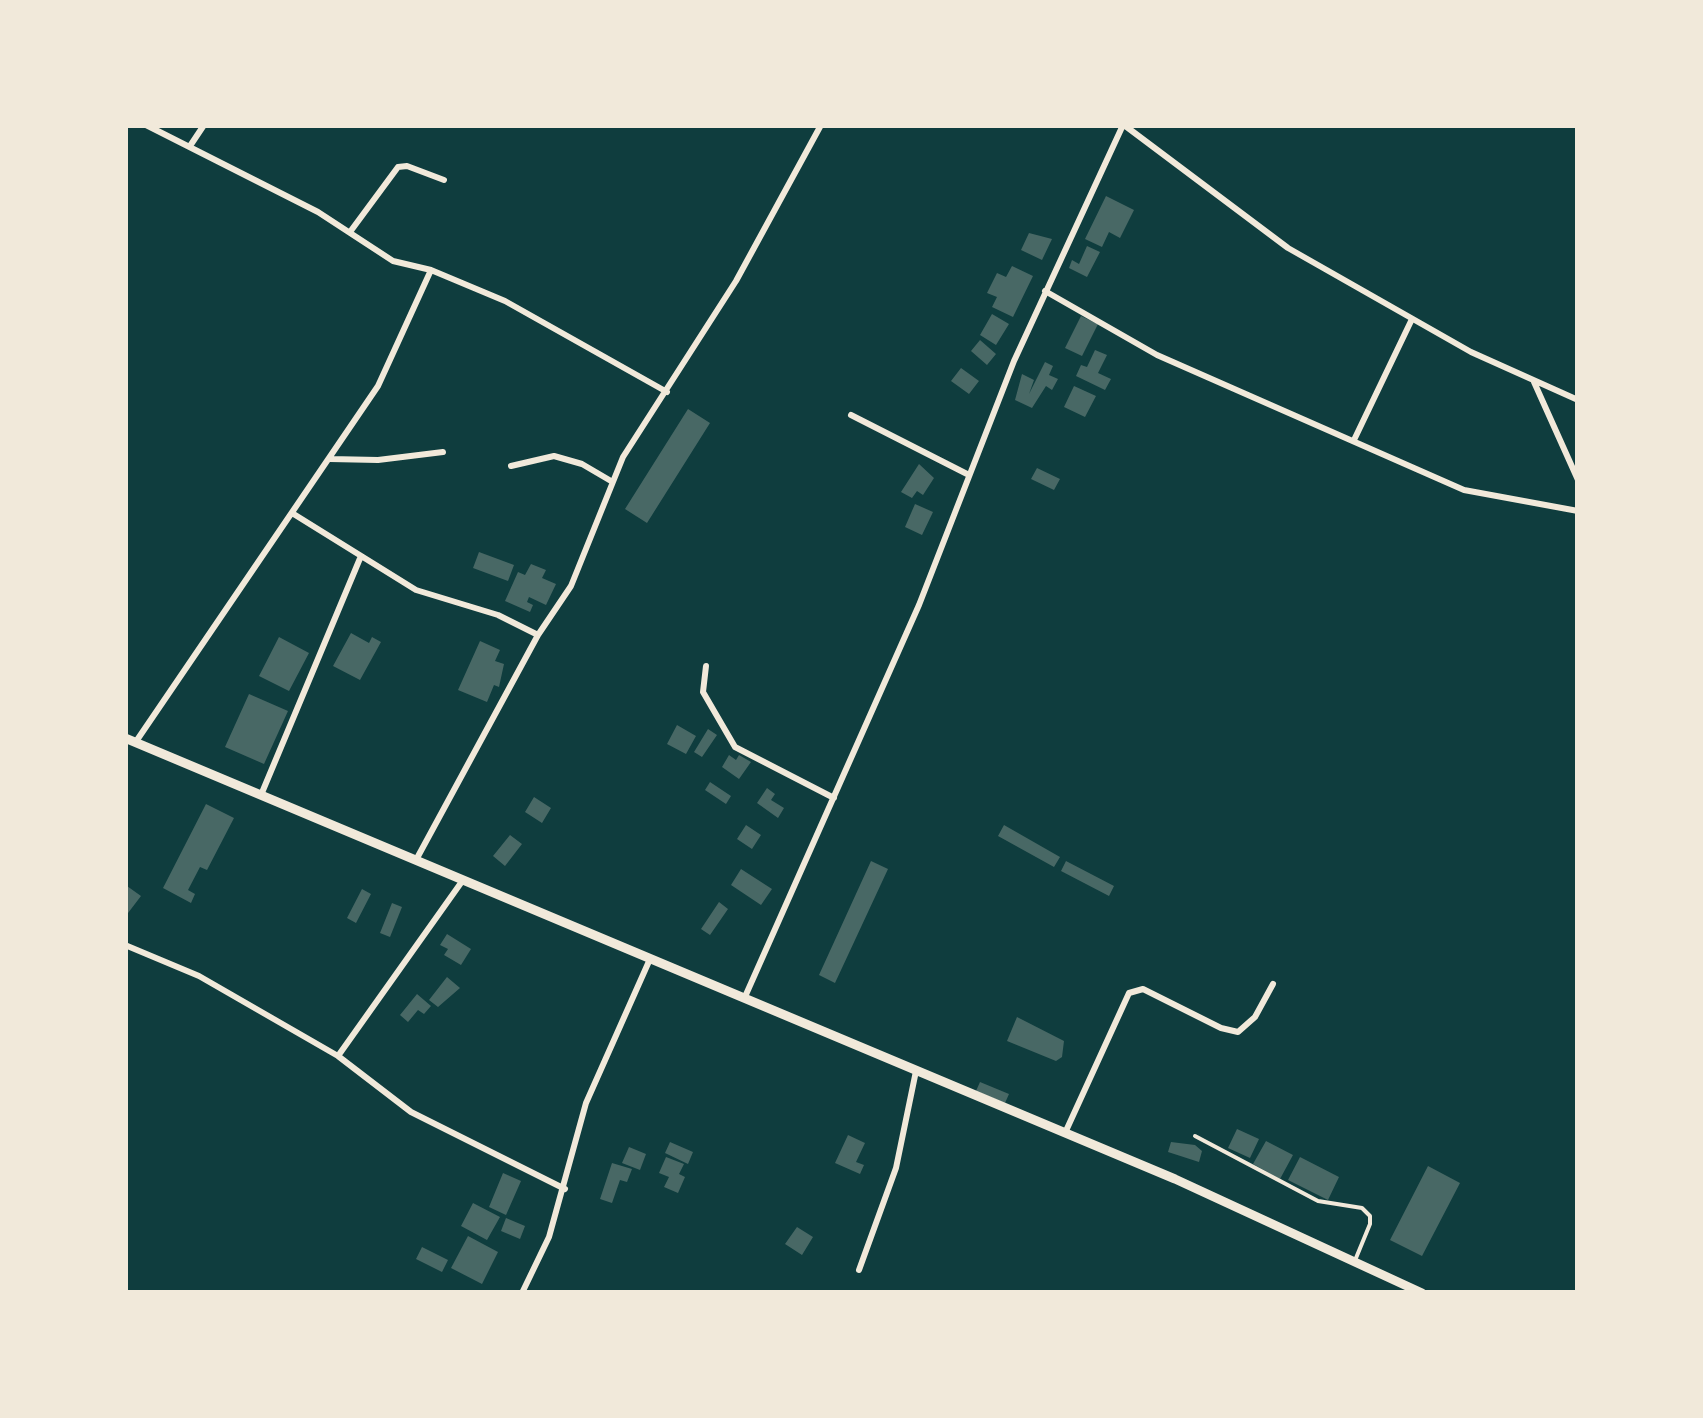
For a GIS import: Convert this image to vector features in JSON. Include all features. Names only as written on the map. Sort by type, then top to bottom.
[{"type":"street","points":[[146,125],[350,232],[393,261],[430,270],[505,301],[667,392]]},
{"type":"street","points":[[190,146],[204,125]]},
{"type":"street","points":[[416,860],[538,635],[571,586],[611,481],[746,264],[822,125]]},
{"type":"street","points":[[744,999],[919,605],[1046,291],[1124,125],[1288,248],[1412,320],[1578,400]]},
{"type":"street","points":[[350,232],[398,168],[408,166],[444,180]]},
{"type":"street","points":[[430,270],[378,386],[330,460],[130,740],[1065,1133],[1422,1293]]},
{"type":"street","points":[[1046,291],[1157,355],[1464,490],[1578,511]]},
{"type":"street","points":[[1354,440],[1412,320]]},
{"type":"street","points":[[1534,380],[1578,480]]},
{"type":"street","points":[[852,416],[969,475]]},
{"type":"street","points":[[330,460],[378,460],[443,452]]},
{"type":"street","points":[[510,466],[554,456],[582,464],[611,481]]},
{"type":"street","points":[[292,513],[431,598],[498,615],[538,635]]},
{"type":"street","points":[[261,795],[361,556]]},
{"type":"street","points":[[706,666],[704,692],[735,746],[834,798]]},
{"type":"street","points":[[338,1056],[463,880]]},
{"type":"street","points":[[125,945],[199,976],[338,1056],[411,1112],[564,1189]]},
{"type":"street","points":[[522,1293],[549,1237],[586,1103],[650,959]]},
{"type":"street","points":[[1065,1133],[1129,993],[1143,989],[1221,1028],[1238,1032],[1255,1017],[1273,984]]},
{"type":"street","points":[[859,1270],[896,1168],[916,1071]]},
{"type":"lane","points":[[1195,1136],[1318,1201],[1362,1208],[1370,1216],[1370,1224],[1354,1262]]},
{"type":"building","points":[[1106,196],[1134,210],[1120,238],[1109,232],[1102,247],[1085,239]]},
{"type":"building","points":[[1029,233],[1052,239],[1042,260],[1021,250]]},
{"type":"building","points":[[1087,246],[1100,252],[1087,277],[1069,268],[1072,260],[1079,264]]},
{"type":"building","points":[[1012,266],[1033,276],[1013,317],[992,307],[997,297],[987,293],[997,273],[1006,277]]},
{"type":"building","points":[[992,314],[1009,324],[996,345],[980,335]]},
{"type":"building","points":[[1081,316],[1098,324],[1082,356],[1065,348]]},
{"type":"building","points":[[980,340],[996,354],[987,365],[971,351]]},
{"type":"building","points":[[1095,350],[1107,355],[1098,373],[1111,379],[1105,390],[1076,376],[1081,365],[1087,367]]},
{"type":"building","points":[[1045,362],[1053,366],[1049,375],[1058,379],[1052,390],[1046,386],[1032,408],[1015,400],[1022,374],[1034,380],[1029,394]]},
{"type":"building","points":[[961,368],[979,381],[969,394],[951,381]]},
{"type":"building","points":[[1074,386],[1096,396],[1085,417],[1064,407]]},
{"type":"building","points":[[688,409],[710,423],[647,523],[625,509]]},
{"type":"building","points":[[919,464],[934,478],[923,495],[917,491],[912,498],[901,492]]},
{"type":"building","points":[[1037,468],[1060,479],[1054,490],[1031,479]]},
{"type":"building","points":[[915,504],[933,512],[922,535],[905,527]]},
{"type":"building","points":[[479,552],[514,565],[508,581],[473,568]]},
{"type":"building","points":[[531,564],[546,570],[542,578],[556,584],[546,605],[529,597],[527,602],[533,605],[530,612],[505,601],[518,572],[525,575]]},
{"type":"building","points":[[351,633],[369,643],[372,637],[381,642],[360,680],[333,666]]},
{"type":"building","points":[[279,637],[309,653],[289,691],[259,676]]},
{"type":"building","points":[[480,641],[500,650],[495,661],[504,664],[499,687],[494,685],[487,702],[458,690]]},
{"type":"building","points":[[249,694],[288,711],[264,764],[225,747]]},
{"type":"building","points":[[677,725],[696,736],[686,754],[667,744]]},
{"type":"building","points":[[708,729],[717,735],[702,757],[694,752]]},
{"type":"building","points":[[729,755],[736,760],[739,755],[751,762],[739,779],[722,767]]},
{"type":"building","points":[[710,782],[731,796],[726,804],[705,790]]},
{"type":"building","points":[[767,788],[775,794],[771,800],[784,808],[778,818],[757,803]]},
{"type":"building","points":[[534,797],[551,808],[542,823],[525,812]]},
{"type":"building","points":[[206,804],[234,818],[207,870],[200,867],[188,890],[195,894],[191,903],[163,888]]},
{"type":"building","points":[[746,825],[761,835],[752,849],[737,839]]},
{"type":"building","points":[[1004,825],[1060,857],[1054,867],[998,836]]},
{"type":"building","points":[[510,835],[522,844],[505,866],[493,856]]},
{"type":"building","points":[[871,861],[888,869],[835,983],[819,975]]},
{"type":"building","points":[[1066,861],[1114,886],[1109,896],[1061,871]]},
{"type":"building","points":[[741,869],[772,889],[761,905],[731,885]]},
{"type":"building","points":[[127,886],[141,896],[125,917],[125,889]]},
{"type":"building","points":[[362,889],[371,894],[356,923],[347,918]]},
{"type":"building","points":[[719,902],[728,909],[710,935],[701,929]]},
{"type":"building","points":[[392,903],[402,907],[390,937],[380,933]]},
{"type":"building","points":[[447,934],[471,949],[461,965],[444,955],[448,949],[440,945]]},
{"type":"building","points":[[447,977],[460,988],[438,1007],[429,1000]]},
{"type":"building","points":[[417,994],[431,1006],[424,1014],[418,1010],[408,1022],[400,1015]]},
{"type":"building","points":[[1017,1017],[1064,1041],[1062,1057],[1056,1061],[1007,1041]]},
{"type":"building","points":[[980,1082],[1009,1094],[1005,1103],[976,1091]]},
{"type":"building","points":[[1237,1129],[1259,1139],[1250,1158],[1228,1148]]},
{"type":"building","points":[[848,1135],[865,1143],[856,1162],[864,1165],[860,1174],[835,1163]]},
{"type":"building","points":[[1266,1141],[1293,1155],[1280,1179],[1253,1164]]},
{"type":"building","points":[[670,1142],[693,1152],[688,1164],[665,1153]]},
{"type":"building","points":[[1171,1142],[1195,1145],[1202,1151],[1199,1162],[1168,1152]]},
{"type":"building","points":[[629,1147],[646,1154],[640,1170],[622,1163]]},
{"type":"building","points":[[666,1157],[684,1164],[679,1174],[685,1177],[678,1193],[664,1187],[669,1177],[659,1173]]},
{"type":"building","points":[[1300,1157],[1339,1177],[1328,1200],[1288,1180]]},
{"type":"building","points":[[612,1163],[632,1169],[627,1182],[620,1180],[612,1203],[600,1199]]},
{"type":"building","points":[[1428,1166],[1460,1183],[1422,1256],[1390,1240]]},
{"type":"building","points":[[503,1173],[521,1181],[506,1215],[489,1207]]},
{"type":"building","points":[[473,1203],[500,1217],[487,1240],[461,1226]]},
{"type":"building","points":[[506,1218],[525,1226],[520,1239],[501,1231]]},
{"type":"building","points":[[797,1227],[813,1237],[802,1255],[785,1244]]},
{"type":"building","points":[[468,1236],[498,1252],[482,1284],[451,1268]]},
{"type":"building","points":[[422,1247],[448,1260],[442,1272],[416,1259]]}]
